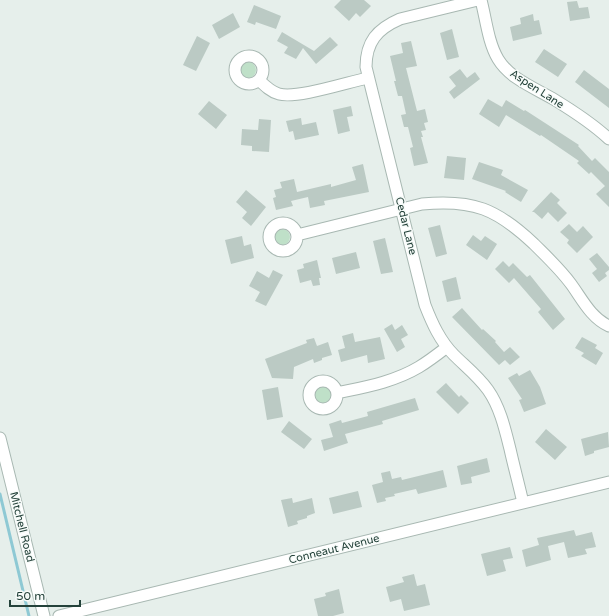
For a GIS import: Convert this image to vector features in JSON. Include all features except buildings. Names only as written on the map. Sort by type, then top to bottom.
[{"type":"street","name":"Cedar Lane","points":[[479,0],[400,19],[388,24],[377,33],[370,46],[366,60],[368,78],[425,305],[436,331],[447,347],[479,378],[496,403],[503,422],[523,503]]},
{"type":"street","name":"Aspen Lane","points":[[479,0],[492,45],[498,59],[503,65],[512,74],[584,119],[609,139]]},
{"type":"street","points":[[259,80],[271,91],[291,95],[311,92],[368,78]]},
{"type":"street","points":[[297,235],[422,204],[456,202],[477,206],[496,214],[522,233],[550,259],[565,276],[590,311],[600,322],[609,326]]},
{"type":"street","points":[[337,393],[380,383],[400,376],[420,367],[447,347]]},
{"type":"street","name":"Mitchell Road","points":[[0,438],[44,616]]},
{"type":"street","name":"Conneaut Avenue","points":[[59,616],[609,482]]},
{"type":"green space","points":[[248,62],[255,67],[256,70],[251,77],[248,78],[241,73],[240,70],[245,63]]},
{"type":"green space","points":[[279,229],[285,229],[290,234],[288,243],[285,245],[279,245],[274,240],[274,234]]},
{"type":"green space","points":[[323,386],[329,389],[332,395],[329,401],[323,404],[317,401],[314,395],[317,389]]},
{"type":"waterway","points":[[0,494],[29,616]]}]
